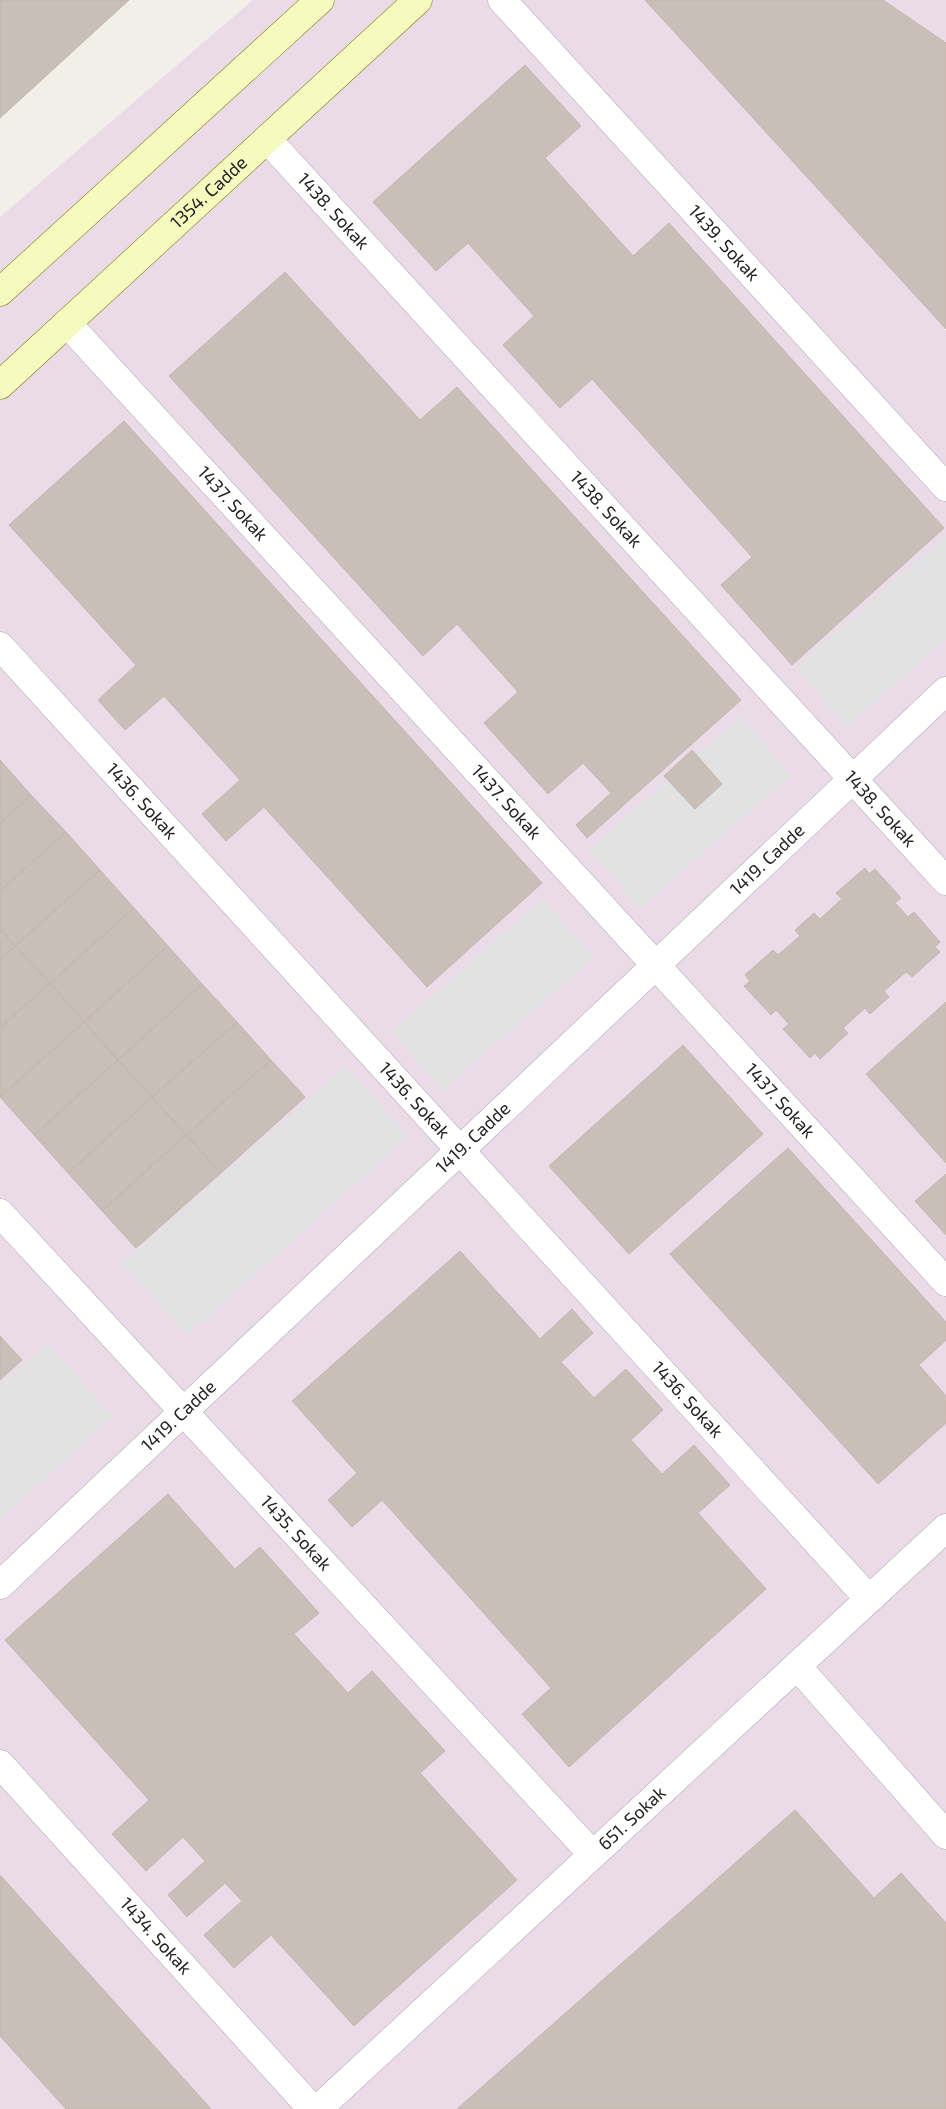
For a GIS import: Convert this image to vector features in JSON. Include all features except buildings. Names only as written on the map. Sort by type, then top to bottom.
[{"type":"main road","points":[[0,292],[320,0]]},
{"type":"main road","name":"1354. Cadde","points":[[0,385],[418,0]]},
{"type":"street","name":"1439. Sokak","points":[[502,0],[946,487]]},
{"type":"street","name":"1438. Sokak","points":[[267,139],[946,881]]},
{"type":"street","name":"1437. Sokak","points":[[67,324],[946,1282]]},
{"type":"street","name":"1436. Sokak","points":[[0,646],[869,1599]]},
{"type":"street","name":"1419. Cadde","points":[[0,1585],[657,966],[946,690]]},
{"type":"street","name":"1435. Sokak","points":[[0,1213],[593,1855]]},
{"type":"street","name":"651. Sokak","points":[[318,2109],[946,1528]]},
{"type":"street","points":[[797,1666],[946,1835]]},
{"type":"street","name":"1434. Sokak","points":[[0,1764],[312,2109]]},
{"type":"shaded area","points":[[253,0],[946,0],[946,2109],[0,2109],[0,217]]},
{"type":"shaded area","points":[[946,535],[946,640],[847,727],[795,668]]},
{"type":"shaded area","points":[[740,716],[792,775],[640,909],[588,850]]},
{"type":"shaded area","points":[[543,898],[595,957],[443,1091],[391,1032]]},
{"type":"shaded area","points":[[346,1066],[409,1137],[187,1336],[122,1263]]},
{"type":"shaded area","points":[[47,1343],[114,1417],[0,1520],[0,1386]]}]
